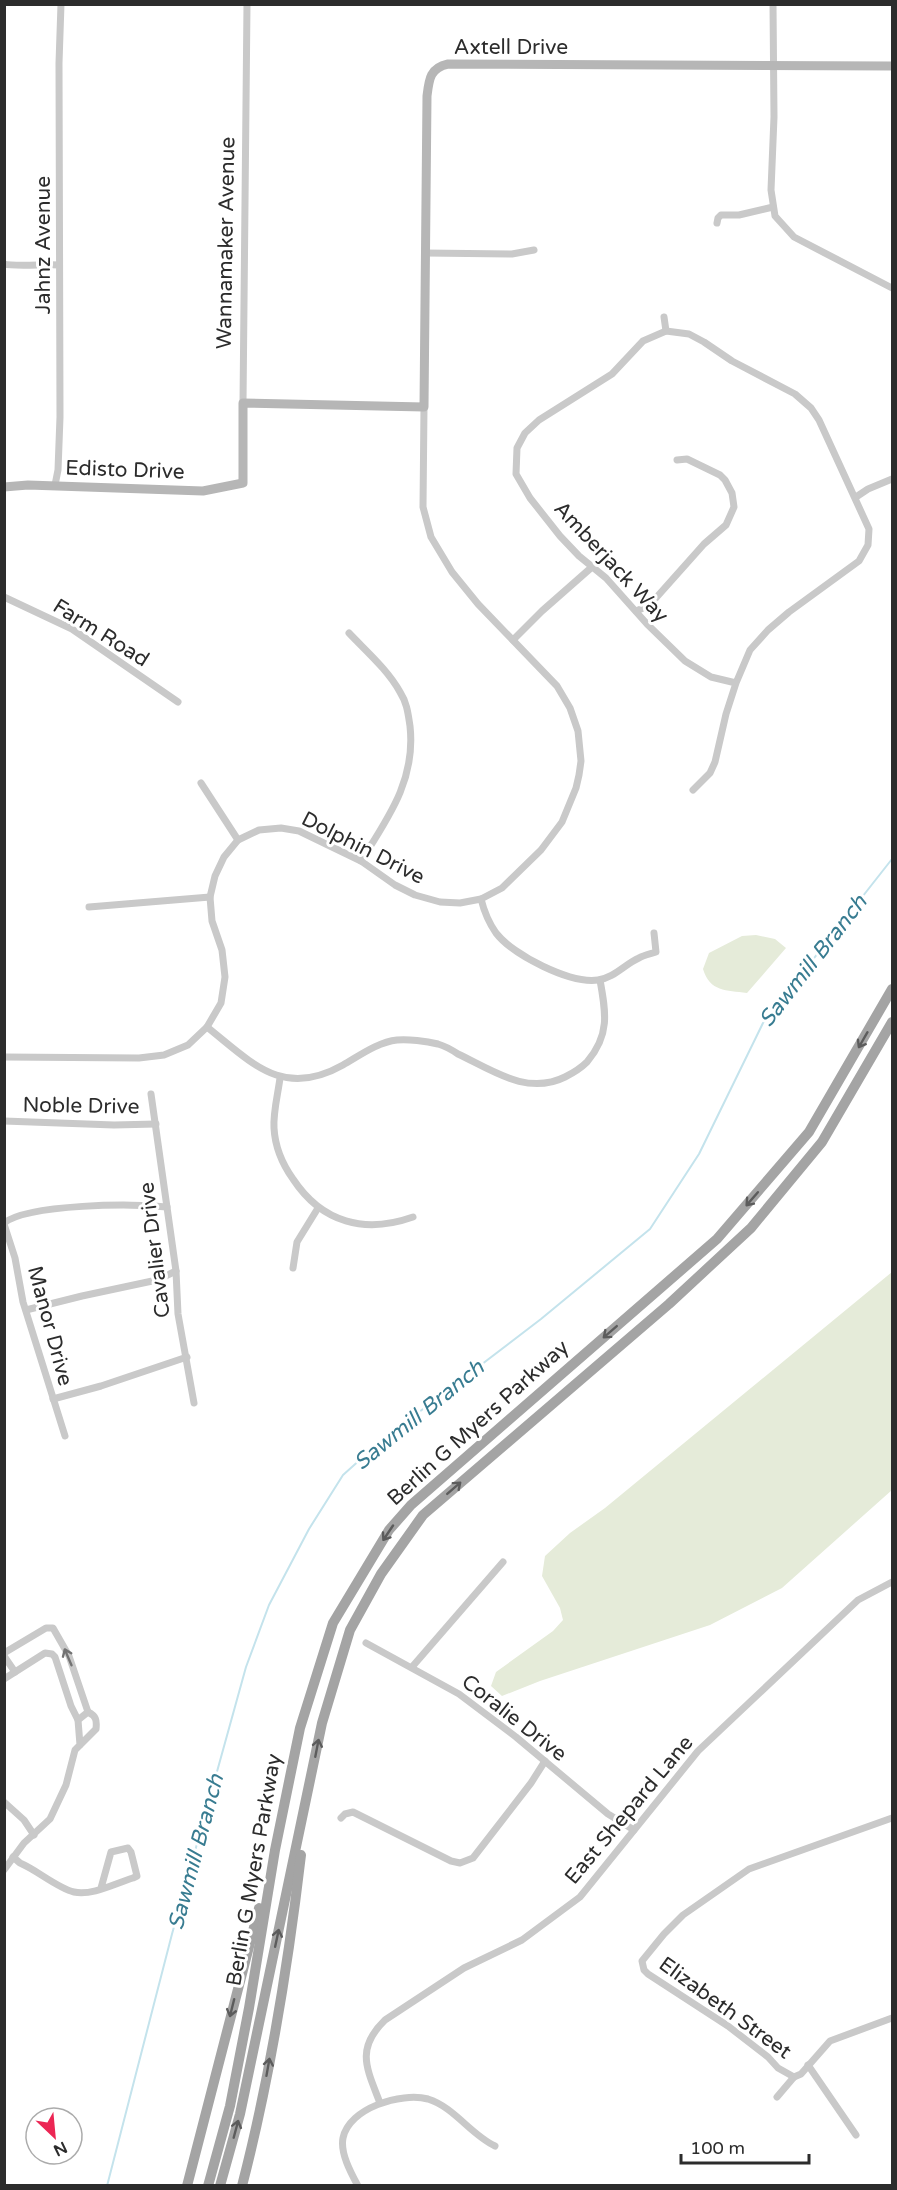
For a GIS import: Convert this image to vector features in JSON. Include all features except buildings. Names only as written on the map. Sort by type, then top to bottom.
[{"type":"main road","name":"Berlin G Myers Parkway","points":[[208,2186],[230,2106],[275,1850],[300,1728],[333,1623],[389,1530],[411,1505],[717,1239],[809,1132],[892,989]]},
{"type":"main road","name":"Berlin G Myers Parkway","points":[[220,2186],[240,2114],[322,1723],[350,1630],[381,1574],[423,1515],[669,1304],[751,1228],[822,1142],[892,1022]]},
{"type":"main road","points":[[411,1505],[423,1515]]},
{"type":"main road","points":[[242,2186],[262,2102],[290,1942],[310,1784]]},
{"type":"main road","points":[[187,2186],[275,1850]]},
{"type":"street","name":"Jahnz Avenue","points":[[55,485],[58,470],[60,417],[61,4]]},
{"type":"street","name":"Wannamaker Avenue","points":[[243,483],[247,4]]},
{"type":"street","points":[[773,4],[774,117],[771,190],[773,207],[780,223],[794,237],[892,288]]},
{"type":"street","name":"Axtell Drive","points":[[424,407],[428,88],[431,73],[440,66],[448,64],[892,66]]},
{"type":"street","points":[[717,223],[721,215],[738,215],[773,207]]},
{"type":"street","points":[[426,253],[512,254],[534,250]]},
{"type":"street","points":[[4,264],[10,266],[59,265]]},
{"type":"street","points":[[664,317],[666,331],[689,334],[739,365],[795,394],[806,403],[819,420],[869,529],[868,545],[851,567],[819,588],[768,630],[750,651],[736,683],[715,762],[710,773],[693,790]]},
{"type":"street","name":"Amberjack Way","points":[[666,331],[643,341],[612,374],[538,420],[525,433],[517,447],[515,465],[520,482],[560,536],[685,661],[698,671],[717,679],[736,683]]},
{"type":"street","points":[[243,403],[424,407]]},
{"type":"street","name":"Dolphin Drive","points":[[238,840],[259,830],[280,828],[299,831],[361,861],[395,885],[415,895],[440,902],[460,903],[481,899],[502,888],[553,836],[565,817],[579,775],[581,761],[579,739],[570,708],[552,679],[478,604],[435,547],[427,527],[423,507],[424,407]]},
{"type":"street","points":[[636,611],[648,606],[656,599],[704,544],[726,525],[733,513],[735,500],[725,480],[687,459],[677,460]]},
{"type":"street","points":[[856,497],[892,479]]},
{"type":"street","name":"Edisto Drive","points":[[4,487],[55,485],[203,491],[243,483]]},
{"type":"street","points":[[513,640],[542,610],[592,567]]},
{"type":"street","name":"Farm Road","points":[[4,597],[72,629],[178,702]]},
{"type":"street","points":[[349,633],[399,689],[407,705],[411,738],[410,766],[403,788],[389,816],[361,861]]},
{"type":"street","points":[[4,1057],[139,1058],[164,1055],[188,1045],[207,1027],[221,1003],[225,977],[222,950],[212,921],[210,897],[215,876],[224,857],[238,840],[201,783]]},
{"type":"street","points":[[89,906],[210,897]]},
{"type":"street","points":[[481,899],[485,913],[496,933],[513,949],[560,974],[578,980],[600,980],[622,970],[638,958],[656,952],[654,933]]},
{"type":"street","points":[[207,1027],[258,1067],[280,1078],[306,1078],[328,1074],[378,1046],[397,1040],[439,1044],[507,1078],[529,1085],[555,1082],[580,1069],[596,1051],[604,1030],[605,1008],[600,980]]},
{"type":"street","points":[[280,1078],[274,1127],[278,1149],[288,1173],[302,1193],[318,1208],[340,1219],[371,1224],[393,1224],[413,1217]]},
{"type":"street","name":"Cavalier Drive","points":[[151,1094],[176,1271],[178,1314],[194,1403]]},
{"type":"street","name":"Noble Drive","points":[[4,1122],[93,1125],[156,1124]]},
{"type":"street","points":[[4,1224],[15,1216],[44,1209],[147,1204],[167,1207]]},
{"type":"street","points":[[293,1268],[297,1242],[318,1208]]},
{"type":"street","name":"Manor Drive","points":[[4,1224],[15,1258],[26,1310],[65,1436]]},
{"type":"street","points":[[26,1310],[158,1280],[176,1271]]},
{"type":"street","points":[[53,1399],[101,1386],[187,1357]]},
{"type":"street","points":[[412,1667],[503,1562]]},
{"type":"street","name":"East Shepard Lane","points":[[380,2103],[366,2060],[369,2039],[375,2030],[396,2012],[464,1968],[522,1941],[580,1897],[707,1743],[858,1600],[892,1582]]},
{"type":"street","points":[[4,1870],[34,1834],[47,1824],[66,1785],[73,1756],[80,1745],[96,1729],[96,1720],[94,1715],[88,1712],[69,1656],[53,1629],[46,1628],[4,1655],[15,1672]]},
{"type":"street","name":"Coralie Drive","points":[[366,1643],[459,1694],[498,1722],[608,1814],[634,1830]]},
{"type":"street","points":[[4,1679],[45,1653],[52,1654],[78,1719],[80,1745]]},
{"type":"street","points":[[78,1719],[88,1712]]},
{"type":"street","points":[[341,1818],[353,1812],[451,1861],[460,1863],[473,1858],[531,1783],[545,1761]]},
{"type":"street","points":[[4,1802],[24,1820],[34,1834]]},
{"type":"street","name":"Elizabeth Street","points":[[794,2077],[778,2068],[768,2057],[728,2026],[648,1974],[644,1970],[642,1961],[683,1915],[749,1869],[892,1818]]},
{"type":"street","points":[[13,1857],[74,1892],[87,1892],[101,1888],[137,1876],[128,1848],[111,1852],[101,1888]]},
{"type":"street","points":[[777,2097],[830,2041],[892,2018]]},
{"type":"street","points":[[808,2065],[856,2134]]},
{"type":"street","points":[[358,2186],[344,2153],[343,2137],[354,2119],[380,2103],[412,2097],[429,2100],[495,2146]]},
{"type":"green space","points":[[756,935],[775,939],[786,948],[747,993],[714,986],[706,977],[703,969],[709,953],[742,936]]},
{"type":"green space","points":[[892,1272],[892,1490],[782,1588],[710,1625],[540,1681],[502,1696],[491,1686],[496,1672],[553,1631],[563,1620],[560,1608],[542,1576],[545,1556],[570,1533],[605,1508]]},
{"type":"waterway","name":"Sawmill Branch","points":[[107,2186],[172,1934],[246,1667],[269,1605],[309,1529],[343,1475],[381,1441],[541,1319],[650,1229],[699,1154],[763,1023],[892,859]]}]
